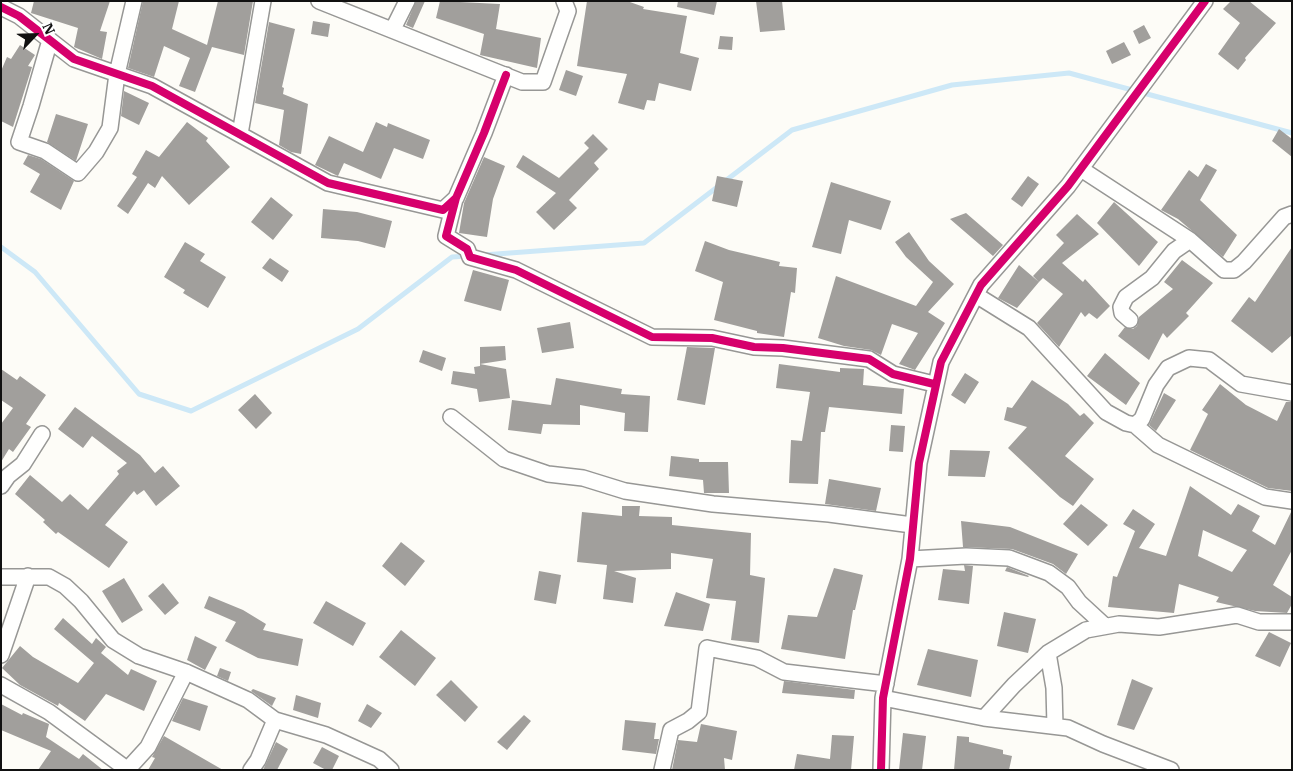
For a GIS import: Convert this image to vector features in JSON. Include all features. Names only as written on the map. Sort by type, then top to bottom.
[{"type":"street","points":[[50,40],[19,142],[46,151],[78,173],[96,152],[110,128],[117,74],[134,1]]},
{"type":"street","points":[[240,134],[263,1]]},
{"type":"street","points":[[319,1],[522,82],[543,82],[568,11],[564,1]]},
{"type":"street","points":[[393,29],[407,1]]},
{"type":"street","points":[[881,770],[884,691],[910,559],[918,462],[934,384],[941,362],[981,285],[1081,169],[1205,1]]},
{"type":"street","points":[[1,7],[19,16],[74,59],[152,86],[328,184],[443,210],[456,198]]},
{"type":"street","points":[[506,75],[456,198],[446,236],[467,249],[470,257],[516,270],[652,337],[712,338],[754,347],[783,348],[869,359],[893,374],[934,384]]},
{"type":"street","points":[[1081,169],[1190,240],[1224,270],[1234,270],[1244,262],[1284,217],[1292,214]]},
{"type":"street","points":[[1130,320],[1122,313],[1121,308],[1126,297],[1152,278],[1174,251],[1190,240]]},
{"type":"street","points":[[976,295],[1029,328],[1106,412],[1126,423],[1134,424],[1158,445],[1265,497],[1292,501]]},
{"type":"street","points":[[1134,424],[1142,419],[1156,385],[1168,368],[1189,358],[1209,360],[1241,384],[1292,393]]},
{"type":"street","points":[[451,417],[504,458],[548,474],[583,478],[625,491],[713,504],[829,514],[912,526]]},
{"type":"street","points":[[1,486],[8,476],[23,464],[42,434]]},
{"type":"street","points":[[910,559],[966,556],[1009,558],[1055,578],[1068,587],[1079,602],[1105,626]]},
{"type":"street","points":[[1,654],[28,576]]},
{"type":"street","points":[[1,577],[49,577],[65,586],[113,640],[139,656],[186,672],[248,700],[275,720],[326,736],[379,759],[391,770]]},
{"type":"street","points":[[984,718],[1014,685],[1048,653],[1086,630],[1119,624],[1159,627],[1237,615],[1259,622],[1292,622]]},
{"type":"street","points":[[662,770],[671,730],[688,721],[699,712],[707,648],[756,658],[784,672],[884,691],[984,718],[1068,728],[1103,744],[1171,770]]},
{"type":"street","points":[[1048,653],[1054,688],[1055,726]]},
{"type":"street","points":[[1,685],[49,712],[127,770],[148,747],[186,672]]},
{"type":"street","points":[[251,770],[258,760],[275,720]]},
{"type":"building","points":[[34,1],[110,1],[100,31],[107,32],[102,59],[74,47],[78,28],[31,13]]},
{"type":"building","points":[[143,1],[179,1],[172,29],[207,45],[218,1],[253,1],[244,55],[212,47],[195,92],[179,86],[190,58],[164,46],[154,77],[128,68]]},
{"type":"building","points":[[416,1],[425,1],[413,28],[406,25]]},
{"type":"building","points":[[440,1],[500,4],[496,29],[541,38],[537,68],[480,55],[484,34],[436,18]]},
{"type":"building","points":[[587,1],[627,1],[644,7],[643,9],[687,16],[680,53],[699,58],[691,91],[659,83],[655,101],[647,100],[644,110],[618,103],[627,74],[577,66]]},
{"type":"building","points":[[678,1],[717,1],[714,15],[677,7]]},
{"type":"building","points":[[756,1],[782,1],[785,30],[760,32]]},
{"type":"building","points":[[1231,1],[1249,1],[1276,23],[1245,58],[1246,60],[1238,70],[1218,54],[1240,23],[1223,9]]},
{"type":"building","points":[[313,21],[330,24],[328,37],[311,34]]},
{"type":"building","points":[[269,22],[295,29],[282,87],[284,88],[283,94],[308,104],[301,154],[291,152],[279,145],[284,110],[255,103]]},
{"type":"building","points":[[1144,25],[1151,38],[1139,44],[1133,31]]},
{"type":"building","points":[[720,36],[733,37],[732,50],[718,49]]},
{"type":"building","points":[[1124,42],[1131,55],[1112,64],[1106,51]]},
{"type":"building","points":[[20,45],[35,55],[28,66],[32,67],[13,127],[1,121],[1,71],[7,57],[11,59]]},
{"type":"building","points":[[566,70],[583,76],[576,96],[559,90]]},
{"type":"building","points":[[124,91],[149,103],[139,125],[121,116]]},
{"type":"building","points":[[56,114],[88,124],[76,161],[47,142]]},
{"type":"building","points":[[187,122],[208,138],[206,141],[230,167],[189,205],[162,176],[155,188],[148,183],[128,214],[117,206],[137,177],[132,174],[146,150],[159,157]]},
{"type":"building","points":[[376,122],[387,127],[388,123],[430,140],[423,159],[394,148],[381,179],[344,163],[338,176],[315,165],[329,136],[363,152]]},
{"type":"building","points":[[1279,129],[1292,139],[1292,157],[1272,141]]},
{"type":"building","points":[[593,134],[608,149],[594,163],[599,169],[569,200],[577,208],[554,230],[536,212],[556,193],[516,167],[523,155],[559,178],[589,148],[584,143]]},
{"type":"building","points":[[28,155],[41,159],[74,181],[61,210],[30,192],[40,174],[23,164]]},
{"type":"building","points":[[484,157],[505,166],[493,199],[487,237],[459,233],[464,203]]},
{"type":"building","points":[[1206,164],[1217,170],[1200,200],[1237,235],[1223,257],[1178,219],[1161,210],[1189,170],[1198,177]]},
{"type":"building","points":[[717,176],[743,181],[737,207],[712,201]]},
{"type":"building","points":[[1028,176],[1039,184],[1022,207],[1011,199]]},
{"type":"building","points":[[831,182],[891,201],[881,230],[849,220],[841,254],[812,247]]},
{"type":"building","points":[[271,197],[293,215],[273,240],[251,222]]},
{"type":"building","points":[[1114,202],[1158,242],[1139,266],[1097,223]]},
{"type":"building","points":[[323,209],[357,212],[392,221],[385,248],[358,241],[321,238]]},
{"type":"building","points":[[966,213],[1003,245],[993,256],[950,219]]},
{"type":"building","points":[[1077,214],[1099,234],[1062,263],[1083,282],[1085,279],[1110,306],[1097,319],[1089,313],[1085,317],[1081,312],[1059,347],[1037,323],[1063,294],[1043,278],[1039,282],[1033,276],[1064,243],[1056,235]]},
{"type":"building","points":[[909,232],[929,261],[954,284],[928,312],[945,323],[915,370],[899,364],[918,333],[892,324],[881,355],[871,350],[844,346],[818,338],[836,276],[916,306],[933,282],[906,257],[895,242]]},
{"type":"building","points":[[705,241],[729,250],[780,262],[779,266],[797,268],[795,293],[791,292],[784,337],[757,333],[757,331],[714,320],[723,282],[695,271]]},
{"type":"building","points":[[185,242],[205,254],[200,261],[226,277],[208,308],[183,293],[185,290],[164,277]]},
{"type":"building","points":[[1292,247],[1292,335],[1272,353],[1231,321],[1249,297],[1255,302]]},
{"type":"building","points":[[270,258],[289,271],[282,282],[262,268]]},
{"type":"building","points":[[1182,260],[1213,283],[1186,313],[1189,316],[1167,338],[1163,333],[1149,360],[1118,336],[1125,327],[1133,329],[1137,326],[1139,317],[1173,289],[1164,282]]},
{"type":"building","points":[[1019,265],[1039,282],[1017,308],[998,298]]},
{"type":"building","points":[[473,270],[509,280],[501,311],[464,301]]},
{"type":"building","points":[[570,322],[574,348],[542,353],[537,328]]},
{"type":"building","points":[[505,346],[506,360],[480,364],[480,347]]},
{"type":"building","points":[[687,347],[715,348],[705,405],[677,400]]},
{"type":"building","points":[[423,350],[446,358],[442,371],[419,362]]},
{"type":"building","points":[[1105,353],[1140,383],[1126,405],[1087,376]]},
{"type":"building","points":[[480,364],[506,369],[510,398],[479,402],[477,389],[451,384],[453,371],[475,374],[474,367],[480,366]]},
{"type":"building","points":[[779,364],[840,372],[840,368],[864,369],[863,385],[904,389],[902,414],[829,407],[825,432],[821,432],[818,484],[789,483],[791,440],[802,441],[810,392],[776,388]]},
{"type":"building","points":[[1,369],[17,380],[20,376],[46,395],[26,424],[31,427],[13,452],[9,449],[1,462],[1,424],[13,408],[1,400]]},
{"type":"building","points":[[965,373],[979,382],[965,404],[951,395]]},
{"type":"building","points":[[556,378],[622,389],[621,394],[650,396],[648,432],[624,431],[625,413],[580,405],[580,425],[543,424],[541,434],[508,430],[512,400],[551,405]]},
{"type":"building","points":[[1032,380],[1068,404],[1080,416],[1084,413],[1094,423],[1065,456],[1094,479],[1073,506],[1060,497],[1008,448],[1027,427],[1004,420],[1007,407],[1012,408]]},
{"type":"building","points":[[1220,384],[1246,405],[1277,421],[1286,402],[1292,402],[1292,491],[1268,488],[1190,450],[1208,414],[1202,410]]},
{"type":"building","points":[[1164,393],[1176,400],[1156,431],[1149,425]]},
{"type":"building","points":[[255,394],[272,413],[256,429],[238,410]]},
{"type":"building","points":[[75,407],[140,455],[155,473],[163,466],[180,486],[156,506],[144,490],[137,495],[134,491],[105,525],[128,542],[109,568],[58,532],[56,534],[43,522],[45,520],[15,494],[30,475],[62,502],[70,494],[88,510],[119,474],[117,471],[127,463],[92,436],[83,448],[58,429]]},
{"type":"building","points":[[891,425],[905,426],[903,452],[889,451]]},
{"type":"building","points":[[950,450],[990,451],[985,477],[948,476]]},
{"type":"building","points":[[671,456],[699,459],[699,462],[728,462],[729,493],[704,493],[703,480],[669,476]]},
{"type":"building","points":[[829,479],[881,488],[876,511],[825,504]]},
{"type":"building","points":[[1190,486],[1231,515],[1238,504],[1260,516],[1252,531],[1275,545],[1292,510],[1292,550],[1273,585],[1292,597],[1292,604],[1287,613],[1255,611],[1216,602],[1219,597],[1179,584],[1174,613],[1108,607],[1113,576],[1117,577],[1135,531],[1123,524],[1133,509],[1155,524],[1139,548],[1166,556]],"holes":[[[1203,530],[1247,550],[1232,572],[1198,556]]]},
{"type":"building","points":[[1081,504],[1108,525],[1088,546],[1063,524]]},
{"type":"building","points":[[622,506],[640,506],[639,516],[672,517],[672,525],[751,533],[750,575],[765,578],[759,643],[731,640],[736,601],[706,598],[713,559],[671,553],[671,569],[614,571],[636,578],[633,603],[603,599],[607,565],[577,562],[582,512],[622,516]]},
{"type":"building","points":[[961,521],[1010,527],[1078,554],[1066,574],[1053,564],[1012,549],[963,547]]},
{"type":"building","points":[[401,542],[425,561],[405,586],[382,566]]},
{"type":"building","points":[[964,565],[973,566],[969,604],[938,600],[943,569],[965,571]]},
{"type":"building","points":[[1007,567],[1029,576],[1005,571]]},
{"type":"building","points":[[834,568],[863,575],[855,610],[853,610],[845,659],[781,649],[788,615],[817,617]]},
{"type":"building","points":[[539,571],[561,575],[556,604],[534,600]]},
{"type":"building","points":[[124,578],[143,610],[122,623],[102,591]]},
{"type":"building","points":[[163,583],[179,603],[165,615],[148,596]]},
{"type":"building","points":[[676,592],[710,604],[703,631],[664,626]]},
{"type":"building","points":[[209,596],[243,610],[266,624],[263,630],[303,639],[298,666],[258,658],[225,641],[236,622],[204,608]]},
{"type":"building","points":[[326,601],[366,623],[353,646],[313,623]]},
{"type":"building","points":[[1004,612],[1036,619],[1028,653],[997,646]]},
{"type":"building","points":[[63,618],[92,644],[96,638],[106,647],[101,653],[128,675],[131,669],[157,681],[144,711],[106,694],[85,721],[59,703],[58,706],[20,685],[2,668],[20,646],[33,657],[78,683],[94,663],[54,629]]},
{"type":"building","points":[[401,630],[436,658],[415,686],[379,657]]},
{"type":"building","points":[[1269,632],[1291,643],[1280,667],[1255,656]]},
{"type":"building","points":[[195,636],[217,647],[205,670],[187,660]]},
{"type":"building","points":[[928,649],[978,660],[971,697],[917,685]]},
{"type":"building","points":[[220,668],[231,672],[228,681],[217,676]]},
{"type":"building","points":[[1132,679],[1153,688],[1134,730],[1117,725]]},
{"type":"building","points":[[451,680],[478,707],[465,722],[436,695]]},
{"type":"building","points":[[784,681],[855,690],[854,699],[782,693]]},
{"type":"building","points":[[253,689],[276,698],[272,706],[251,691]]},
{"type":"building","points":[[296,695],[321,703],[318,718],[293,710]]},
{"type":"building","points":[[183,698],[208,706],[200,731],[172,721]]},
{"type":"building","points":[[1,704],[22,715],[23,713],[49,724],[46,737],[79,759],[83,754],[103,770],[38,770],[51,751],[1,730]]},
{"type":"building","points":[[367,704],[382,713],[371,728],[358,721]]},
{"type":"building","points":[[524,715],[531,721],[507,750],[497,742]]},
{"type":"building","points":[[625,720],[656,723],[654,739],[659,739],[656,754],[622,750]]},
{"type":"building","points":[[701,724],[737,731],[732,760],[724,758],[725,770],[672,770],[678,740],[697,742]]},
{"type":"building","points":[[903,733],[926,736],[922,770],[899,770]]},
{"type":"building","points":[[832,735],[854,736],[851,770],[794,770],[797,754],[830,759]]},
{"type":"building","points":[[164,736],[223,770],[148,770],[155,758],[152,757]]},
{"type":"building","points":[[957,736],[969,737],[969,742],[1003,750],[1003,754],[1012,756],[1009,770],[954,770]]},
{"type":"building","points":[[276,742],[288,749],[277,770],[263,770]]},
{"type":"building","points":[[322,747],[339,756],[332,770],[326,770],[313,763]]},
{"type":"waterway","points":[[483,255],[644,243],[792,130],[952,85],[1069,73],[1292,133]]},
{"type":"waterway","points":[[1,247],[35,272],[139,394],[191,411],[358,329],[452,257],[467,256]]},
{"type":"cycle path","points":[[881,770],[883,698],[910,559],[919,463],[941,362],[981,285],[1068,186],[1205,1]]},
{"type":"cycle path","points":[[1,7],[19,16],[74,59],[152,86],[328,183],[443,210],[456,198],[506,75]]},
{"type":"cycle path","points":[[456,198],[446,236],[467,249],[470,257],[516,270],[652,337],[712,338],[754,347],[783,348],[869,359],[893,374],[934,384]]}]
